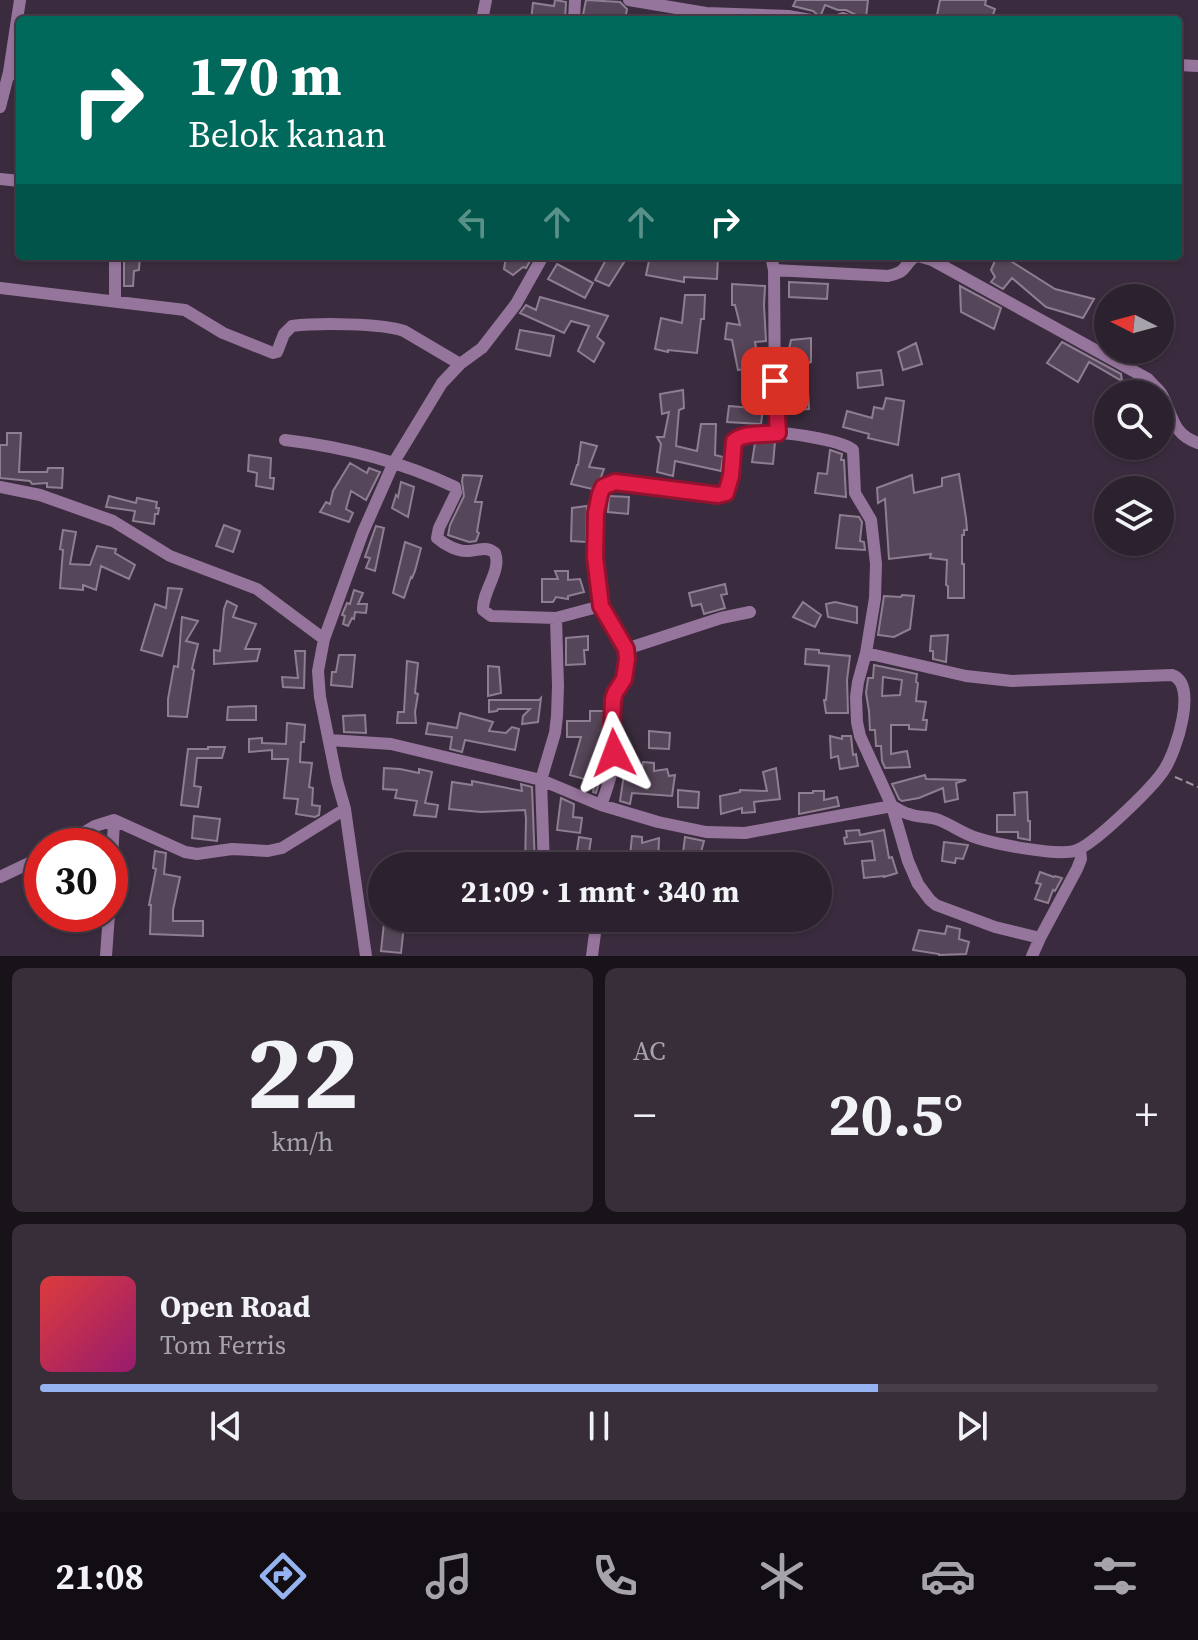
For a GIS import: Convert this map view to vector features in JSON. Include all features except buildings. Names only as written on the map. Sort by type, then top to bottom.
[{"type":"street","points":[[629,0],[706,13],[788,16]]},
{"type":"street","points":[[0,107],[14,74],[16,49]]},
{"type":"street","points":[[115,260],[115,301]]},
{"type":"street","points":[[366,956],[345,809],[320,697],[318,671],[324,639],[394,462],[435,393],[460,364],[482,348],[516,304],[541,260]]},
{"type":"street","points":[[772,260],[778,433]]},
{"type":"street","points":[[774,270],[888,276],[907,268],[912,260]]},
{"type":"street","points":[[932,260],[1148,379],[1163,397],[1172,421],[1181,433],[1198,443]]},
{"type":"street","points":[[0,288],[189,312],[223,333],[273,353],[277,352],[284,334],[292,326],[397,329],[460,364]]},
{"type":"street","points":[[601,805],[615,760],[613,700],[624,679],[627,659],[626,649],[601,606],[595,557],[596,513],[603,487],[615,482],[722,494],[728,489],[734,441],[737,438],[778,433],[842,444],[853,450],[855,493],[871,520],[876,564],[875,598],[856,697],[857,722],[860,736],[892,806],[908,861],[918,884],[936,905],[995,927],[1040,938]]},
{"type":"street","points":[[285,440],[329,445],[394,462],[457,488],[437,538],[461,551],[487,548],[495,553],[497,563],[483,602],[484,613],[505,617],[556,618],[601,606]]},
{"type":"street","points":[[0,487],[40,495],[113,521],[170,556],[257,589],[324,639]]},
{"type":"street","points":[[626,649],[721,618],[750,612]]},
{"type":"street","points":[[544,852],[541,780],[557,716],[556,618]]},
{"type":"street","points":[[329,740],[391,744],[541,780],[601,805],[706,832],[745,833],[892,806],[909,815],[940,820],[964,833],[1004,845],[1063,853],[1089,845],[1163,772],[1187,723],[1191,706],[1188,687],[1177,676],[1012,681],[966,676],[866,653]]},
{"type":"street","points":[[92,828],[114,820],[185,852],[197,854],[232,849],[268,851],[282,848],[345,809]]},
{"type":"street","points":[[114,820],[114,828]]},
{"type":"street","points":[[1032,956],[1077,869],[1081,859],[1080,849]]},
{"type":"street","points":[[0,877],[24,866]]},
{"type":"street","points":[[106,956],[108,932]]},
{"type":"street","points":[[592,956],[595,932]]},
{"type":"path","points":[[1163,772],[1198,787]]},
{"type":"route","points":[[614,753],[613,700],[624,679],[627,659],[626,649],[601,606],[595,557],[596,513],[603,487],[615,482],[718,495],[726,493],[734,441],[746,436],[778,433],[775,381]]}]
